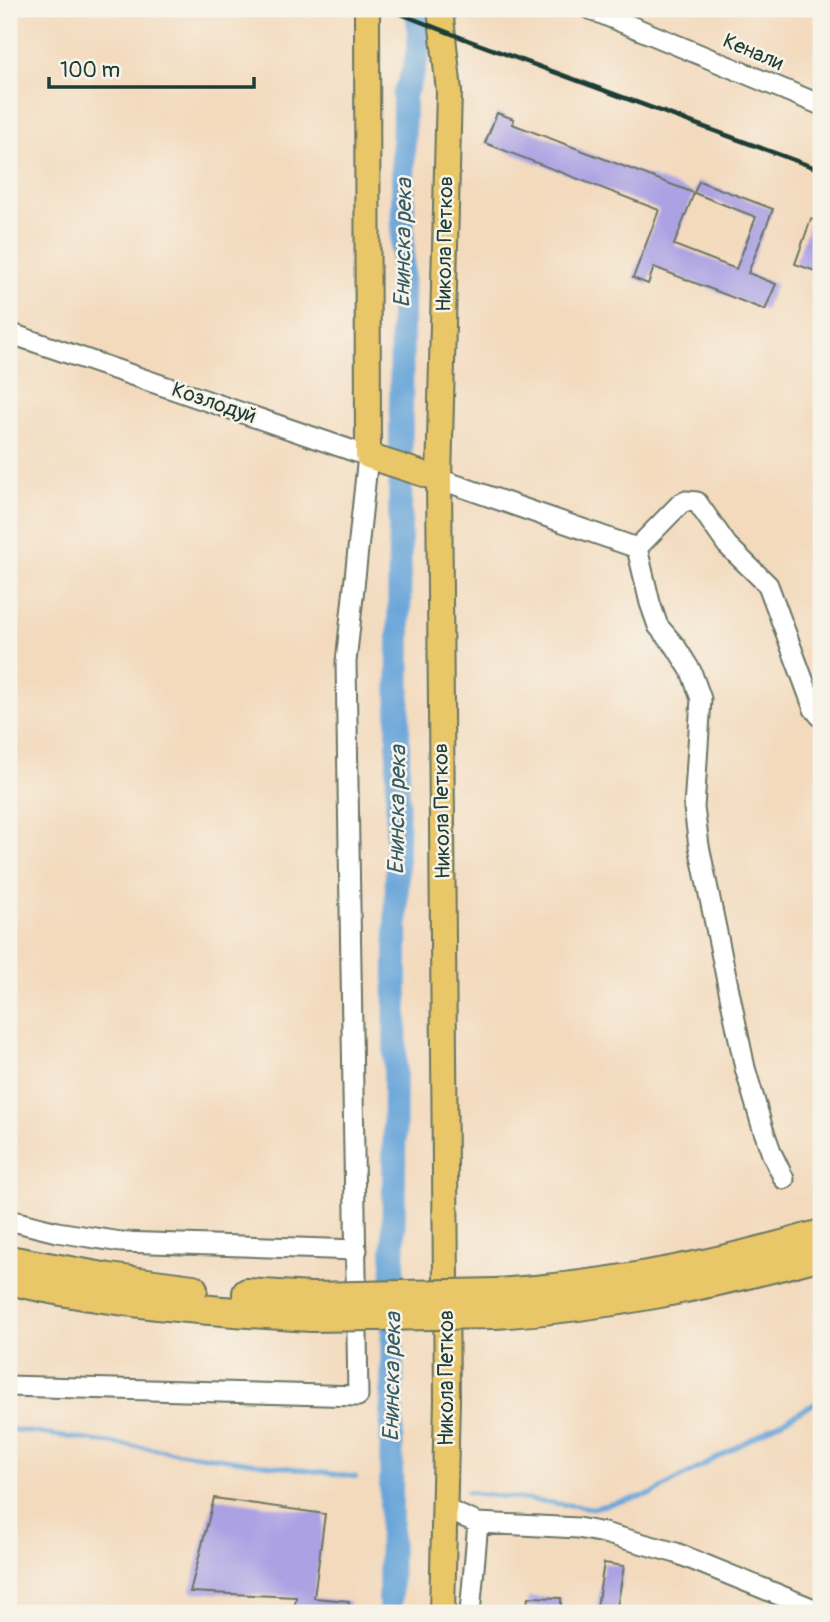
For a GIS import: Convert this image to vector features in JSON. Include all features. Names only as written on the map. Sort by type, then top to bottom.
[{"type":"highway","points":[[495,1304],[759,1252],[821,1234]]},
{"type":"highway","points":[[9,1280],[94,1297],[158,1305],[312,1307],[495,1304],[550,1310],[655,1295],[736,1278],[821,1255]]},
{"type":"highway","points":[[9,1260],[71,1272],[312,1307]]},
{"type":"main road","points":[[368,9],[376,459]]},
{"type":"main road","name":"Никола Петков","points":[[440,9],[449,91],[430,476],[446,1192],[442,1613]]},
{"type":"main road","name":"Козлодуй","points":[[376,459],[430,476]]},
{"type":"street","name":"Кенали","points":[[590,9],[821,105]]},
{"type":"street","name":"Козлодуй","points":[[9,332],[376,459]]},
{"type":"street","points":[[9,1386],[358,1396],[346,662],[376,459]]},
{"type":"street","points":[[430,476],[637,548]]},
{"type":"street","points":[[637,548],[680,504],[686,501],[697,502],[727,545],[768,585],[814,709],[821,717]]},
{"type":"street","points":[[637,548],[649,603],[658,626],[691,671],[701,699],[694,808],[699,846],[746,1068],[762,1126],[784,1179]]},
{"type":"street","points":[[9,1220],[57,1232],[121,1242],[357,1250]]},
{"type":"street","points":[[445,1509],[478,1522],[578,1528],[604,1533],[676,1553],[821,1612]]},
{"type":"street","points":[[470,1613],[478,1522]]},
{"type":"building","points":[[497,113],[514,119],[512,124],[694,193],[699,181],[773,209],[748,273],[776,284],[765,310],[654,267],[648,284],[633,278],[659,210],[485,143]],"holes":[[[694,193],[756,217],[736,269],[674,245]]]},
{"type":"building","points":[[811,219],[821,223],[821,273],[795,264]]},
{"type":"building","points":[[214,1498],[325,1514],[314,1598],[349,1601],[347,1613],[294,1613],[296,1597],[190,1592]]},
{"type":"building","points":[[604,1563],[624,1566],[616,1613],[596,1613]]},
{"type":"building","points":[[528,1597],[561,1598],[561,1609],[527,1608]]},
{"type":"waterway","name":"Енинска река","points":[[390,1613],[404,95],[418,53],[416,9]]},
{"type":"waterway","points":[[467,1492],[593,1508],[652,1494],[821,1400]]},
{"type":"waterway","points":[[9,1429],[356,1477]]},
{"type":"railway","points":[[388,9],[821,170]]}]
